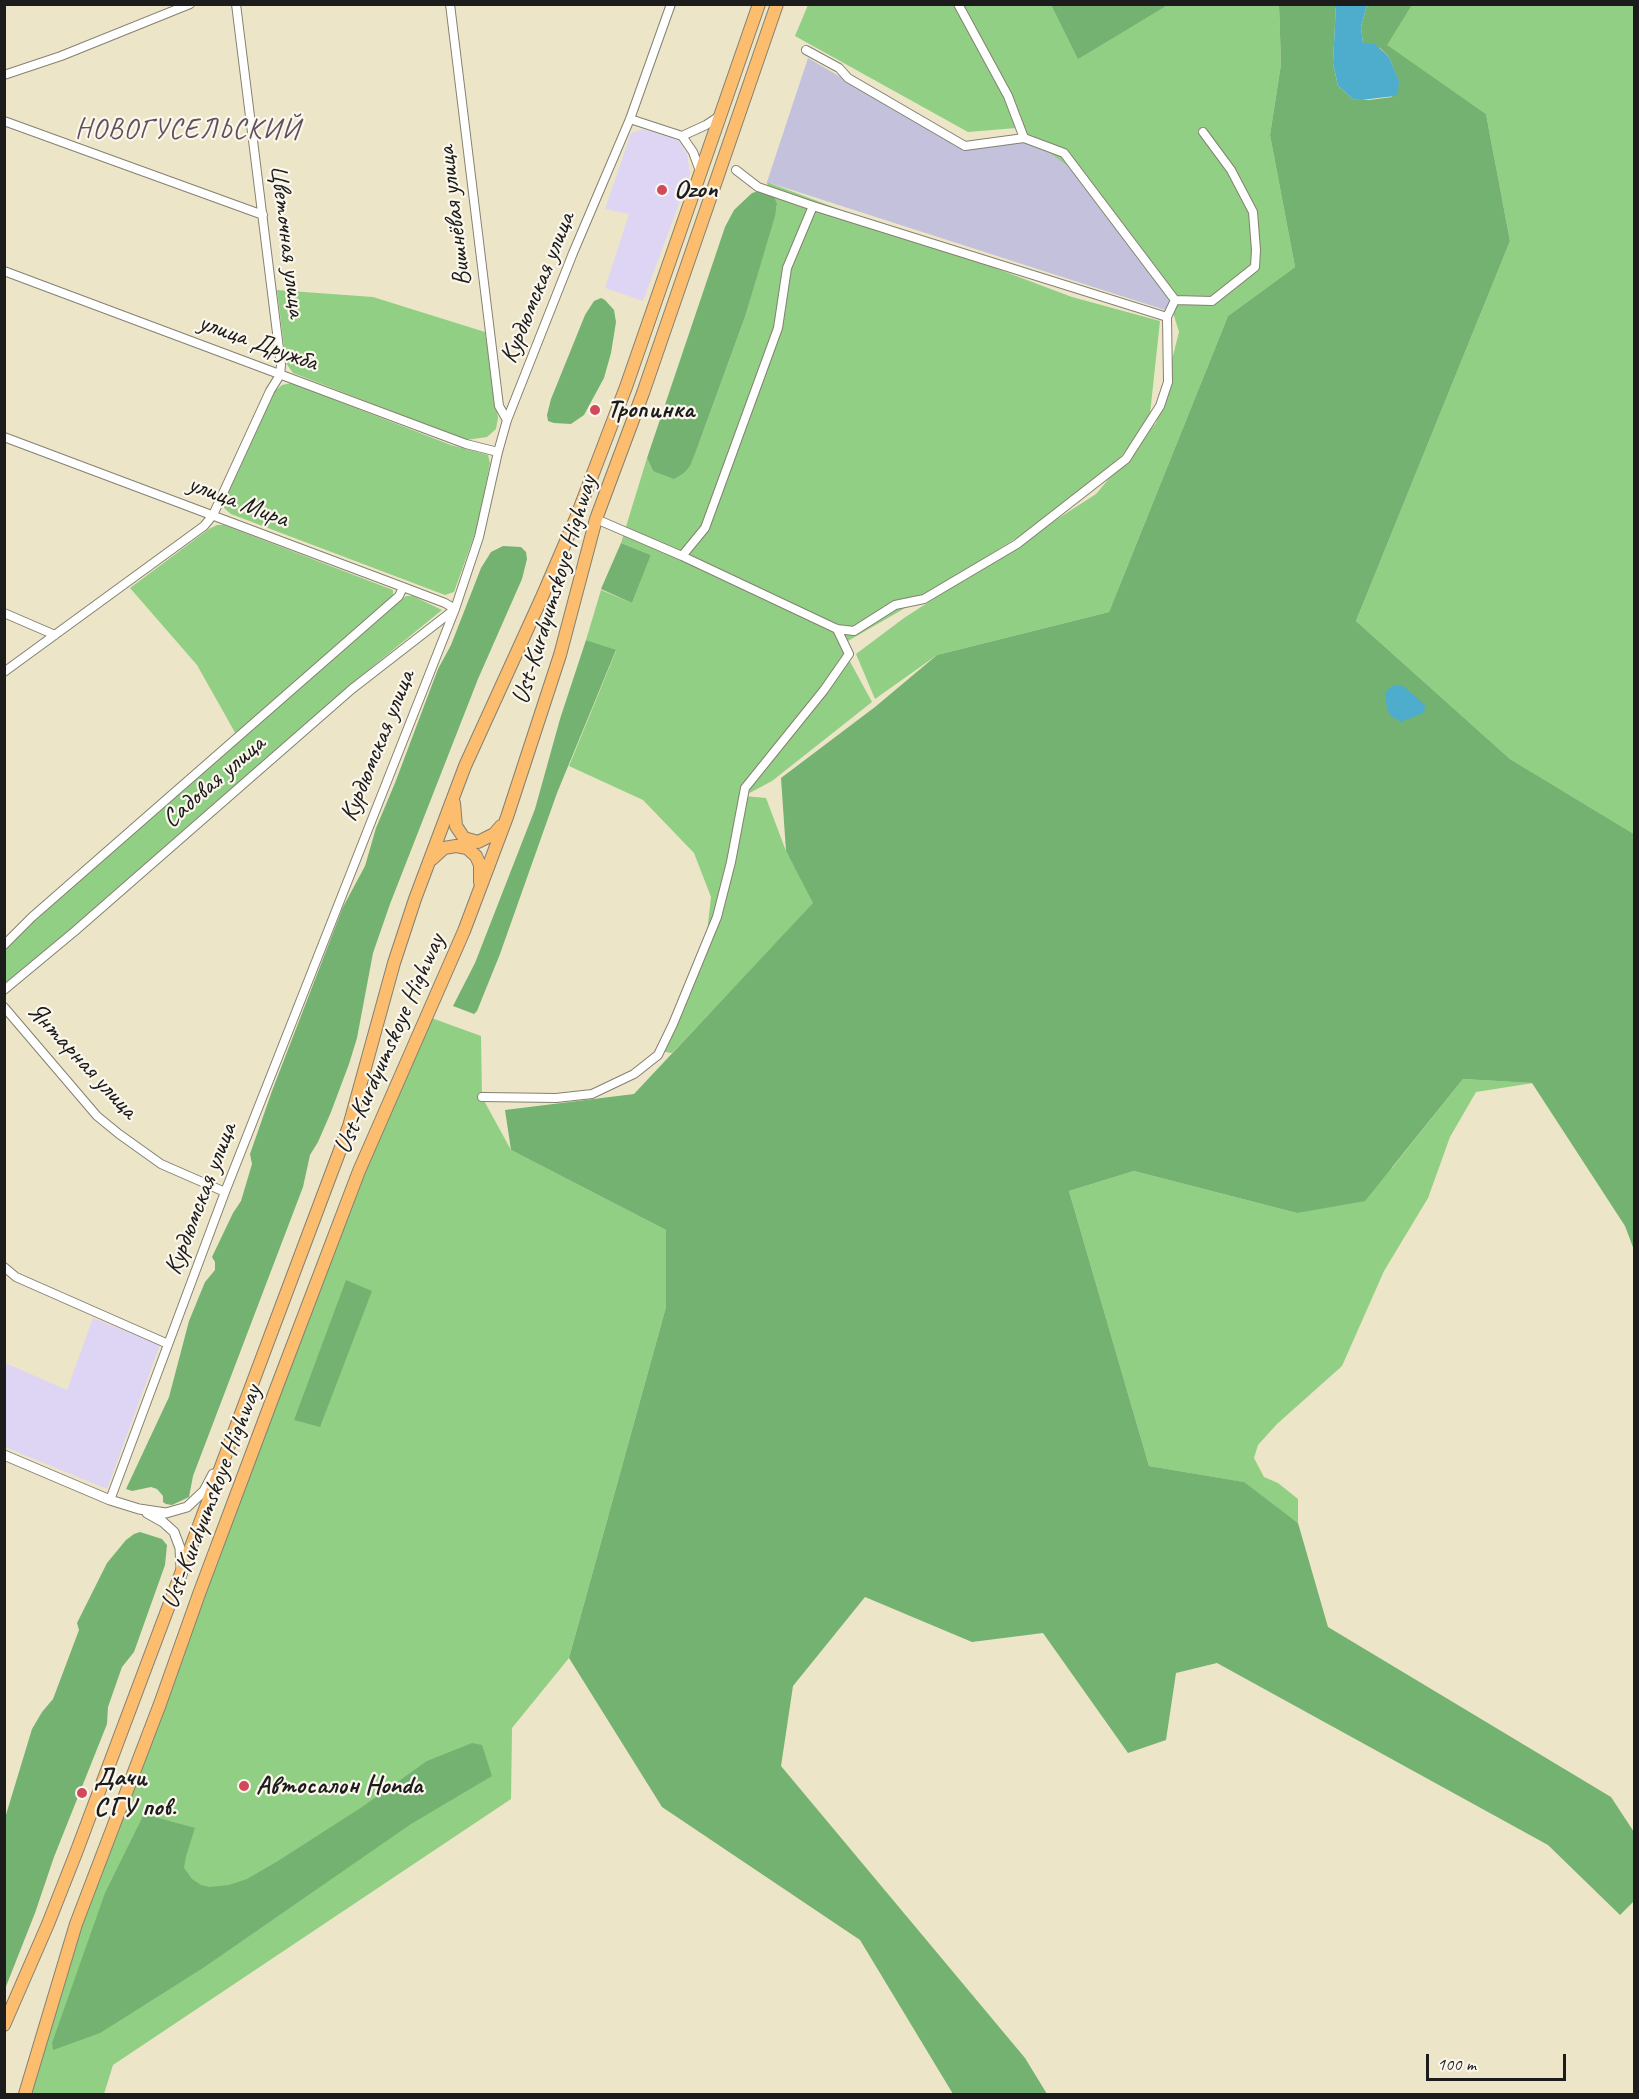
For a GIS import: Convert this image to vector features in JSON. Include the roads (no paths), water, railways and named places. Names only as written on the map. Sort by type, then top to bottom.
[{"type":"main road","name":"Ust-Kurdyumskoye Highway","points":[[4,2025],[76,1853],[349,1126],[394,963],[415,898],[465,766],[543,597],[626,387],[759,4]]},
{"type":"main road","name":"Ust-Kurdyumskoye Highway","points":[[25,2094],[76,1924],[276,1389],[359,1171],[480,890],[507,817],[560,655],[596,519],[643,393],[777,4]]},
{"type":"main road","points":[[453,798],[456,826],[464,838],[471,841],[478,842],[494,834],[507,817]]},
{"type":"main road","points":[[430,862],[444,848],[456,846],[467,848],[476,856],[480,866],[480,890]]},
{"type":"street","points":[[4,75],[61,56],[190,4]]},
{"type":"street","name":"Цветочная улица","points":[[236,4],[281,365],[280,375]]},
{"type":"street","name":"Вишнёвая улица","points":[[450,4],[499,406],[507,420]]},
{"type":"street","name":"Курдюмская улица","points":[[110,1500],[225,1192],[455,609],[479,537],[507,420],[573,253],[630,119],[672,4]]},
{"type":"street","points":[[958,4],[1008,96],[1024,138]]},
{"type":"street","points":[[806,50],[839,68],[848,78],[965,146],[1024,138],[1064,153],[1175,300]]},
{"type":"street","points":[[682,136],[706,125],[722,114]]},
{"type":"street","points":[[630,119],[682,136],[693,152],[701,174]]},
{"type":"street","points":[[4,121],[263,215]]},
{"type":"street","points":[[1175,300],[1212,301],[1255,267],[1253,212],[1231,170],[1203,132]]},
{"type":"street","points":[[736,170],[758,187],[813,206],[1167,317]]},
{"type":"street","points":[[682,556],[705,528],[778,328],[787,268],[813,206]]},
{"type":"street","name":"улица Дружба","points":[[4,271],[466,444],[498,452]]},
{"type":"street","points":[[596,519],[682,556],[837,630],[854,631],[895,605],[924,599],[1017,544],[1126,459],[1160,406],[1168,382],[1167,317],[1175,300]]},
{"type":"street","points":[[4,672],[204,526],[213,515],[270,391],[280,375]]},
{"type":"street","name":"улица Мира","points":[[4,437],[445,603],[455,609]]},
{"type":"street","name":"Садовая улица","points":[[4,945],[32,917],[399,596],[403,587]]},
{"type":"street","name":"Садовая улица","points":[[4,990],[75,931],[352,689],[455,609]]},
{"type":"street","points":[[4,613],[55,635]]},
{"type":"street","points":[[482,1097],[556,1098],[592,1094],[634,1074],[658,1055],[717,917],[731,862],[745,788],[824,690],[849,654],[837,630]]},
{"type":"street","name":"Янтарная улица","points":[[4,1007],[97,1116],[118,1134],[161,1164],[225,1192]]},
{"type":"street","points":[[4,1267],[15,1277],[168,1344]]},
{"type":"street","points":[[4,1455],[110,1500],[166,1514],[187,1507],[204,1491],[226,1451]]},
{"type":"street","points":[[140,1509],[163,1522],[174,1532],[180,1548],[181,1572]]},
{"type":"water","points":[[1336,5],[1367,5],[1361,27],[1363,43],[1375,44],[1389,57],[1399,81],[1398,93],[1395,96],[1353,99],[1338,86],[1333,63]]},
{"type":"water","points":[[1393,685],[1402,685],[1426,706],[1423,713],[1401,722],[1391,716],[1387,709],[1385,693]]},
{"type":"place","name":"Ozon","points":[[662,190]]},
{"type":"place","name":"Тропинка","points":[[595,410]]},
{"type":"place","name":"Автосалон Honda","points":[[244,1786]]},
{"type":"place","name":"Дачи СГУ пов.","points":[[82,1793]]},
{"type":"district","name":"НОВОГУСЕЛЬСКИЙ","points":[[188,131]]}]
